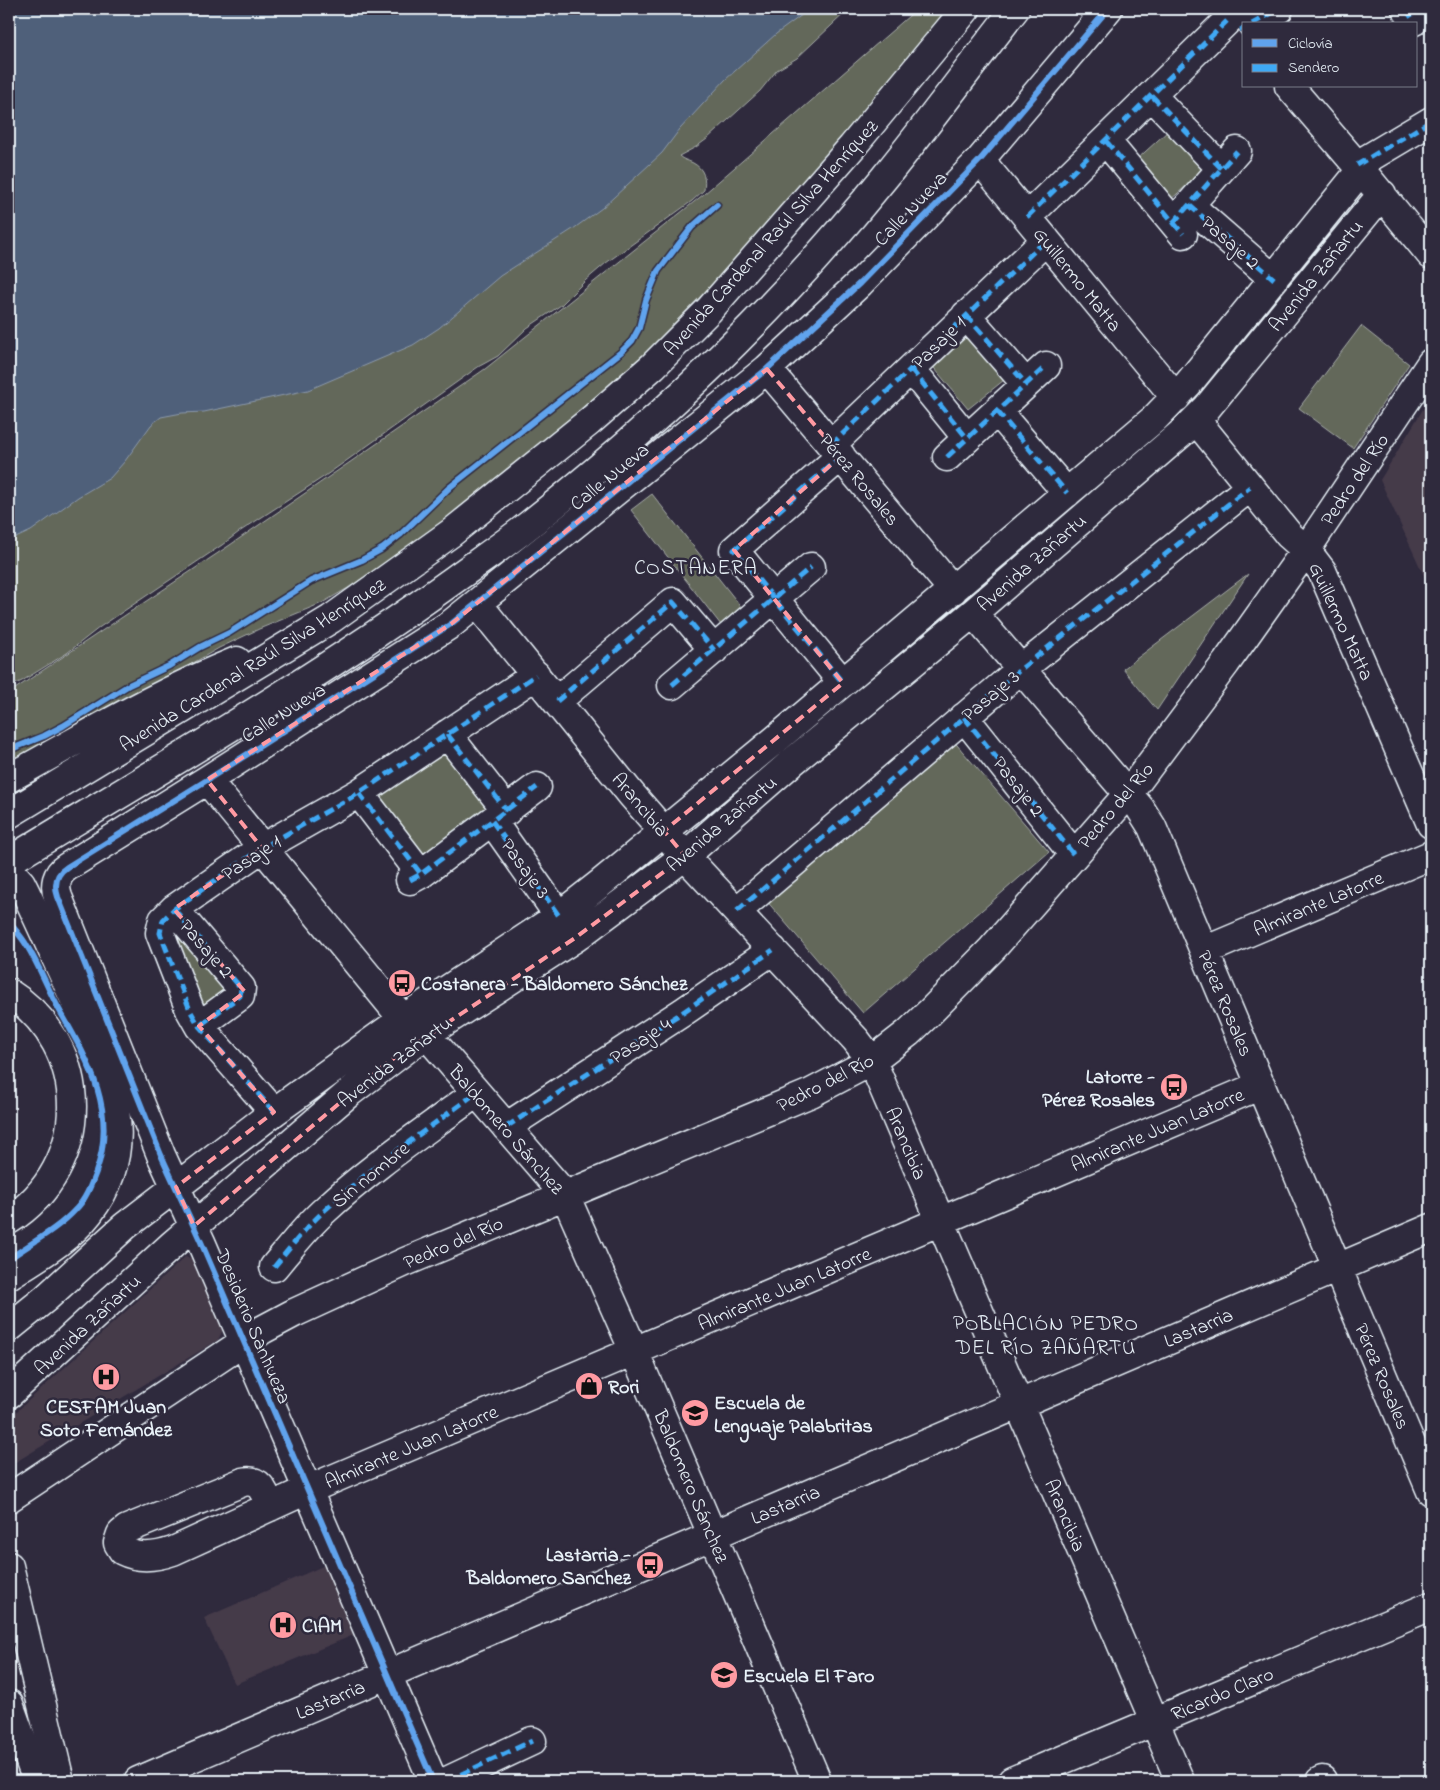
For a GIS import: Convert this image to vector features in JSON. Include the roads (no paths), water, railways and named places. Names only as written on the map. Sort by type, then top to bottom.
[{"type":"street","name":"Avenida Cardenal Raúl Silva Henríquez","points":[[9,814],[308,633],[386,581],[451,533],[582,428],[653,366],[709,310],[852,147],[966,9]]},
{"type":"street","name":"Avenida Cardenal Raúl Silva Henríquez","points":[[9,861],[297,686],[359,646],[519,532],[594,471],[687,389],[800,274],[883,179],[1015,9]]},
{"type":"street","points":[[1027,217],[1152,96],[1237,22],[1279,9]]},
{"type":"street","name":"Calle Nueva","points":[[57,879],[62,870],[415,648],[477,603],[767,368],[860,283],[980,160],[1102,11]]},
{"type":"street","points":[[1291,88],[1382,194],[1431,255]]},
{"type":"street","name":"Pasaje 2","points":[[1152,96],[1229,160],[1182,221]]},
{"type":"street","points":[[1359,167],[1431,121]]},
{"type":"street","name":"Pasaje 2","points":[[1106,141],[1182,221],[1274,279]]},
{"type":"street","name":"Guillermo Matta","points":[[980,160],[1176,398]]},
{"type":"street","name":"Avenida Zañartu","points":[[9,1328],[46,1298],[125,1226],[274,1112],[403,1019],[559,916],[664,832],[843,683],[1154,419],[1176,398],[1274,279],[1359,167]]},
{"type":"street","name":"Avenida Zañartu","points":[[9,1394],[194,1226],[350,1092],[426,1034],[575,938],[685,856],[791,764],[973,613],[1196,420],[1382,194]]},
{"type":"street","name":"Pasaje 1","points":[[774,599],[734,550],[836,450],[911,368],[1046,240]]},
{"type":"street","points":[[966,315],[1026,384]]},
{"type":"street","name":"Pedro del Río","points":[[9,1498],[262,1330],[294,1313],[361,1282],[811,1092],[872,1061],[908,1033],[992,949],[1128,794],[1226,664],[1306,550],[1431,363]]},
{"type":"street","points":[[947,456],[1046,366]]},
{"type":"street","name":"Pérez Rosales","points":[[767,368],[953,590]]},
{"type":"street","points":[[911,368],[967,438]]},
{"type":"street","points":[[997,411],[1067,493]]},
{"type":"street","name":"Guillermo Matta","points":[[1196,420],[1289,535],[1306,550],[1322,571],[1431,824]]},
{"type":"street","name":"Pasaje 3","points":[[737,911],[1021,668],[1250,487]]},
{"type":"street","points":[[672,685],[811,567]]},
{"type":"street","points":[[774,599],[843,683]]},
{"type":"street","points":[[557,701],[673,602],[714,650]]},
{"type":"street","name":"Arancibia","points":[[477,603],[631,794],[685,856],[856,1040],[872,1061],[1180,1781]]},
{"type":"street","name":"Pérez Rosales","points":[[973,613],[1140,808],[1152,828],[1431,1491]]},
{"type":"street","points":[[9,778],[177,686],[308,633]]},
{"type":"street","name":"Pasaje 1","points":[[274,1112],[199,1026],[190,1010],[160,933],[163,920],[174,909],[262,848],[359,793],[536,675]]},
{"type":"street","name":"Pasaje 2","points":[[964,717],[1074,855]]},
{"type":"street","points":[[447,734],[499,816]]},
{"type":"street","points":[[207,780],[403,1019]]},
{"type":"street","name":"Pasaje 3","points":[[359,793],[415,877],[537,788]]},
{"type":"street","name":"Pasaje 3","points":[[499,816],[559,916]]},
{"type":"street","name":"Almirante Latorre","points":[[1204,951],[1431,855]]},
{"type":"street","points":[[9,870],[25,891],[102,1063],[114,1101],[117,1138],[105,1186],[90,1212],[72,1232],[9,1276]]},
{"type":"street","name":"Desiderio Sanhueza","points":[[57,879],[58,897],[161,1155],[194,1226],[433,1781]]},
{"type":"street","name":"Pasaje 2","points":[[174,909],[241,988],[240,996],[199,1026]]},
{"type":"street","name":"Pasaje 4","points":[[506,1128],[683,1012],[773,950]]},
{"type":"street","points":[[9,993],[33,1011],[54,1038],[66,1068],[72,1099],[68,1137],[63,1156],[56,1171],[37,1198],[9,1220]]},
{"type":"street","name":"Baldomero Sánchez","points":[[426,1034],[476,1094],[566,1195],[818,1781]]},
{"type":"street","name":"Almirante Juan Latorre","points":[[270,1507],[260,1485],[247,1481],[128,1529],[121,1534],[118,1543],[123,1551],[135,1555],[151,1556],[166,1554],[270,1507],[307,1490],[1261,1085]]},
{"type":"street","name":"Sin nombre","points":[[274,1267],[323,1212],[340,1197],[386,1160],[476,1094]]},
{"type":"street","name":"Lastarria","points":[[138,1781],[1431,1228]]},
{"type":"street","points":[[9,1566],[60,1781]]},
{"type":"street","name":"Ricardo Claro","points":[[1012,1781],[1431,1606]]},
{"type":"street","points":[[9,1704],[37,1781]]},
{"type":"street","points":[[447,1781],[532,1741]]},
{"type":"water","points":[[9,9],[810,9],[776,34],[725,80],[680,129],[662,153],[602,208],[500,276],[439,328],[413,345],[308,390],[204,412],[182,413],[161,417],[151,425],[110,478],[78,497],[31,531],[9,541]]},
{"type":"place","name":"Costanera - Baldomero Sánchez","points":[[402,983]]},
{"type":"place","name":"Latorre - Pérez Rosales","points":[[1174,1087]]},
{"type":"place","name":"CESFAM Juan Soto Fernández","points":[[106,1377]]},
{"type":"place","name":"Rori","points":[[589,1386]]},
{"type":"place","name":"Escuela de Lenguaje Palabritas","points":[[695,1413]]},
{"type":"place","name":"Lastarria - Baldomero Sanchez","points":[[650,1565]]},
{"type":"place","name":"CIAM","points":[[283,1625]]},
{"type":"place","name":"Escuela El Faro","points":[[724,1675]]},
{"type":"district","name":"COSTANERA","points":[[696,567]]},
{"type":"district","name":"POBLACIÓN PEDRO DEL RÍO ZAÑARTU","points":[[1046,1335]]}]
